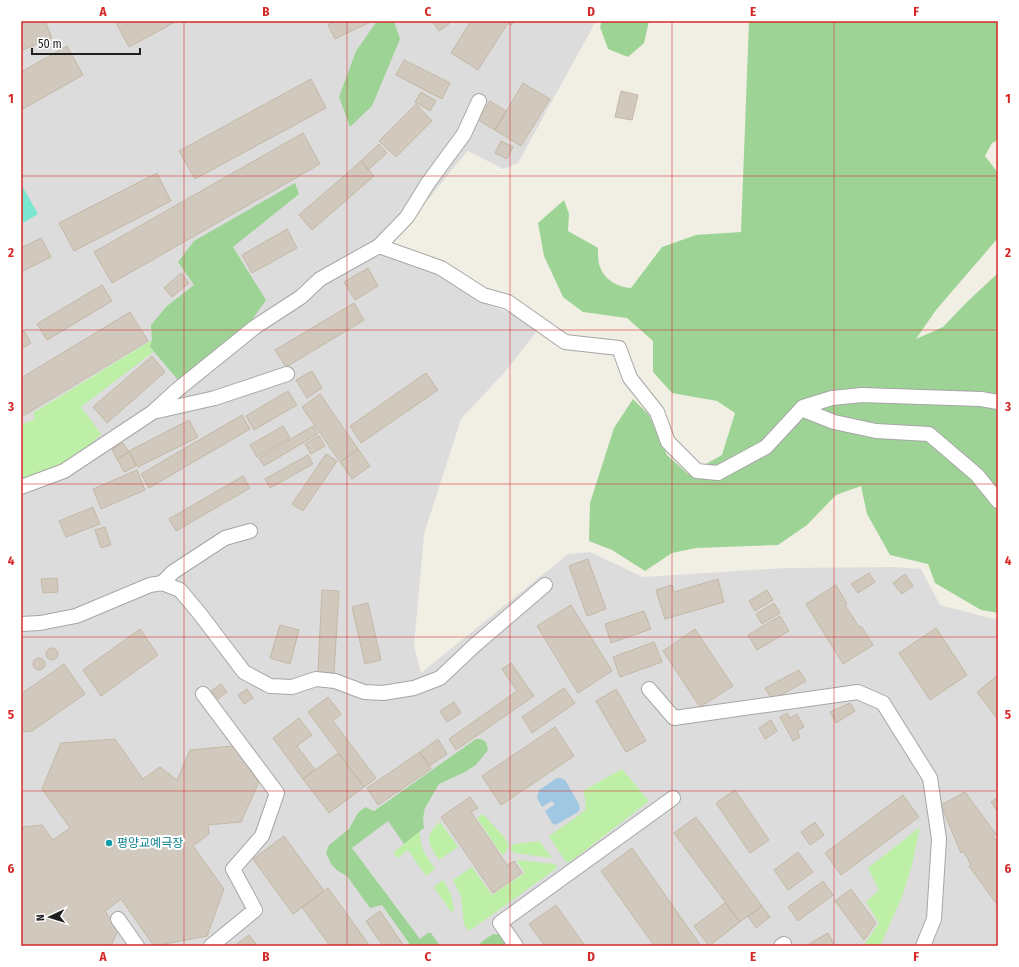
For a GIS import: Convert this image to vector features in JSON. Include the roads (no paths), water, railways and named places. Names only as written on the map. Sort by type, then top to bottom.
[{"type":"street","points":[[21,487],[64,471],[153,412],[177,390],[255,327],[301,297],[320,280],[379,246],[407,218],[428,183],[464,134],[478,101]]},
{"type":"street","points":[[379,246],[441,268],[483,295],[508,302],[565,342],[619,348],[630,378],[657,412],[668,442],[698,471],[718,473],[766,447],[803,407],[832,398],[862,395],[980,398],[998,402]]},
{"type":"street","points":[[153,412],[215,398],[287,374]]},
{"type":"street","points":[[801,409],[834,422],[876,431],[929,434],[977,475],[998,501]]},
{"type":"street","points":[[162,583],[173,572],[225,538],[250,531]]},
{"type":"street","points":[[21,624],[40,623],[76,616],[150,585],[162,583],[180,590],[244,672],[270,686],[292,686],[316,679],[336,681],[364,692],[383,693],[414,688],[440,678],[475,645],[544,585]]},
{"type":"street","points":[[649,689],[674,718],[858,692],[883,703],[930,778],[939,839],[934,919],[923,946]]},
{"type":"street","points":[[203,694],[278,793],[262,836],[233,869],[256,910],[210,946]]},
{"type":"street","points":[[516,946],[500,923],[673,798]]},
{"type":"street","points":[[118,919],[137,946]]},
{"type":"place","name":"평양교예극장","points":[[109,843]]}]
